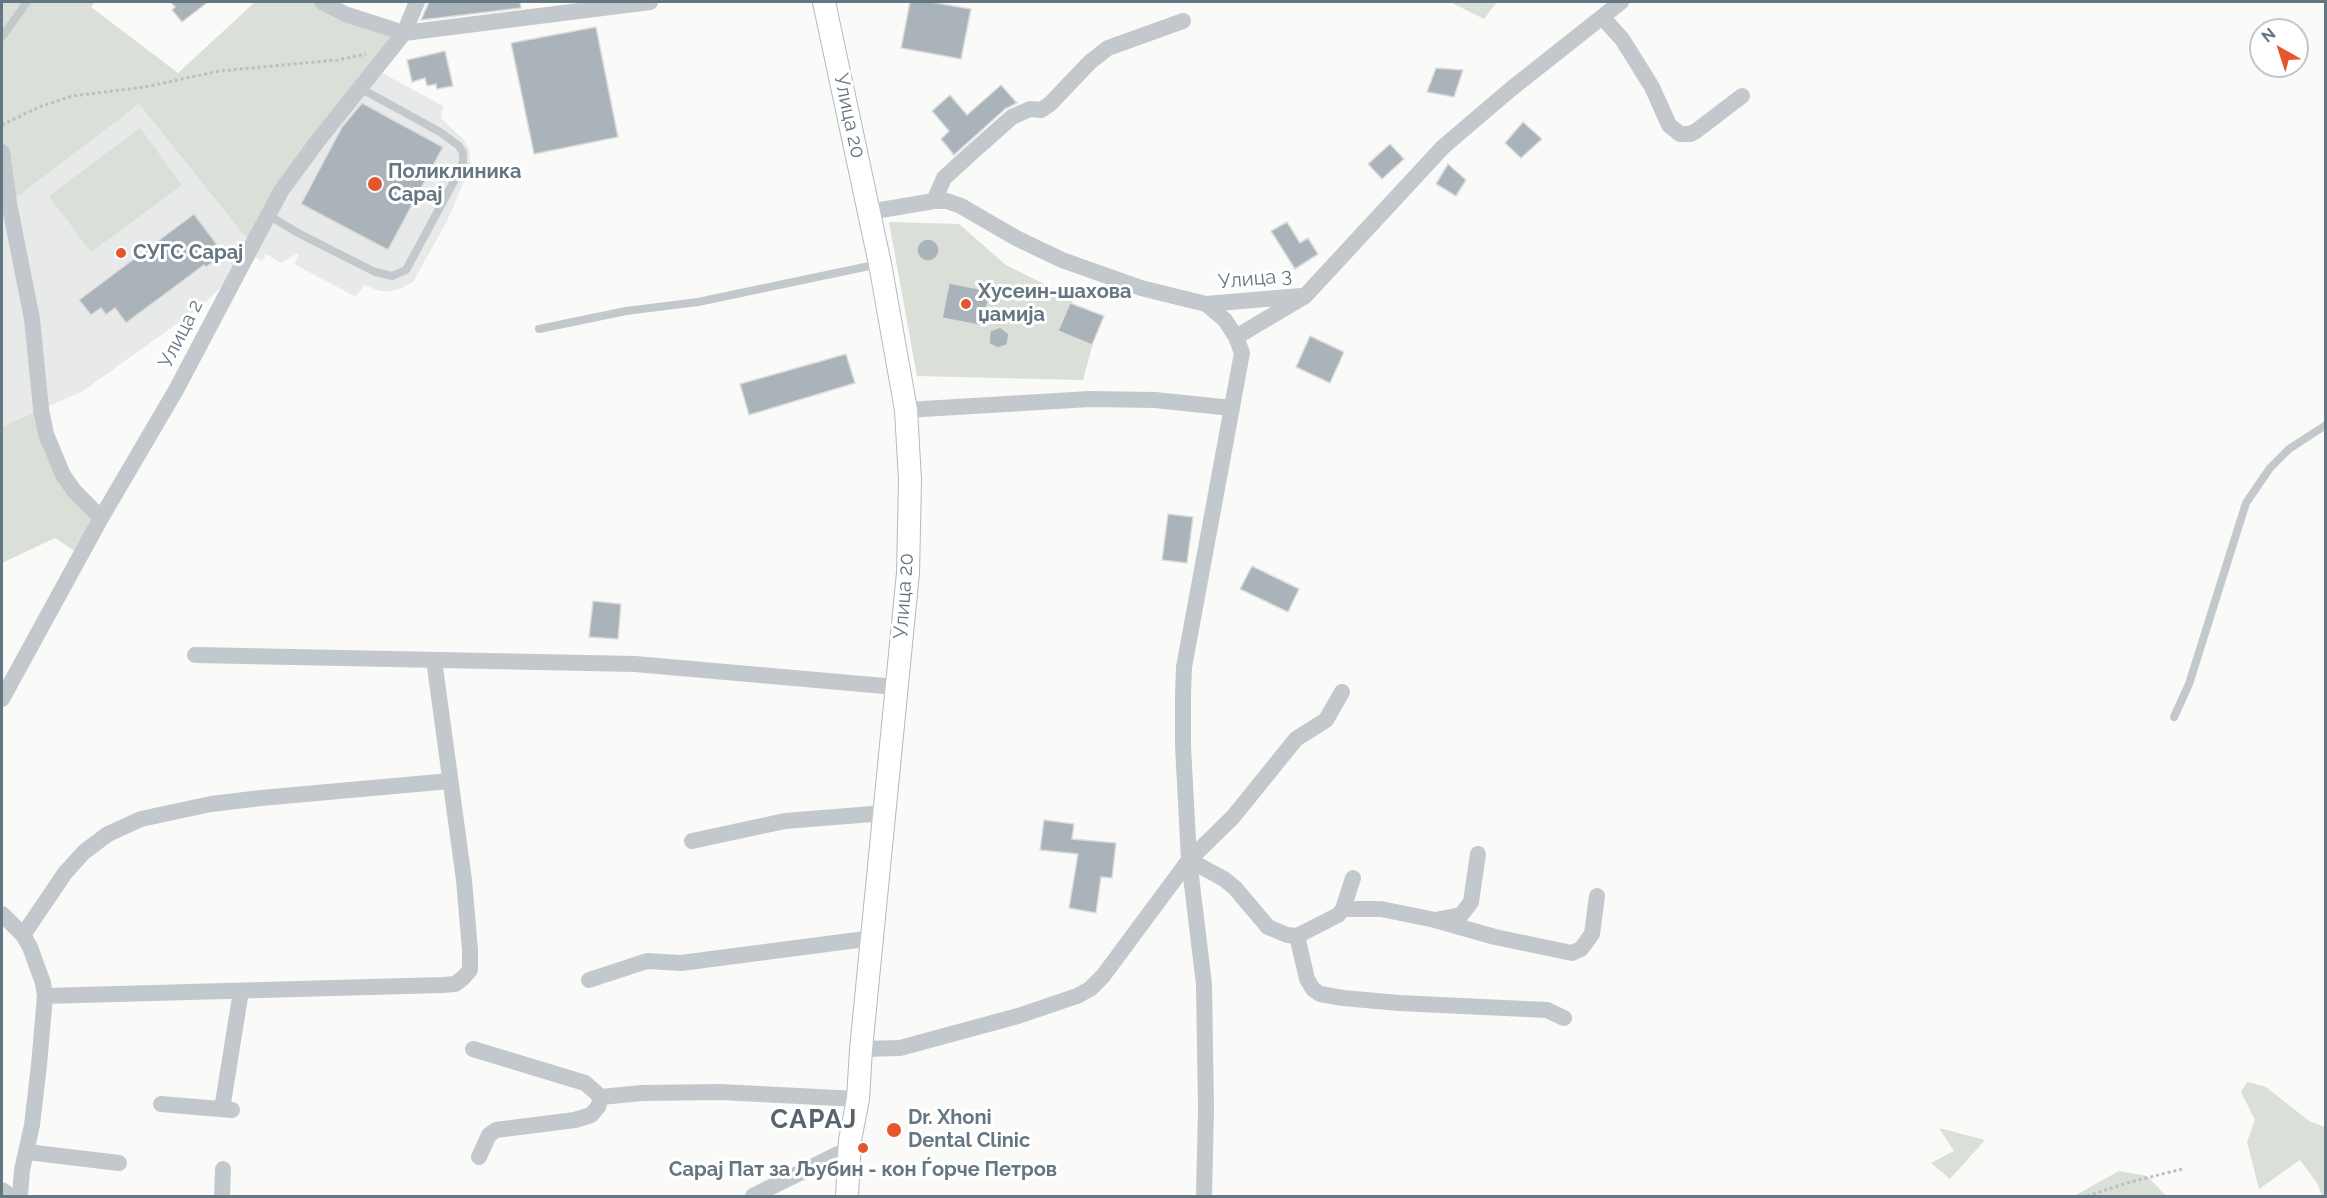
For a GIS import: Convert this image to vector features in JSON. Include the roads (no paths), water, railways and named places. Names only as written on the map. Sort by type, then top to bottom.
[{"type":"street","points":[[322,2],[345,14],[404,33],[650,2]]},
{"type":"street","name":"Улица 2","points":[[2,699],[101,518],[176,390],[267,214],[281,191],[404,33],[417,2]]},
{"type":"street","name":"Улица 20","points":[[824,2],[880,264],[906,410],[910,480],[908,573],[858,1099],[850,1140],[851,1157],[847,1197]]},
{"type":"street","name":"Улица 3","points":[[869,212],[934,201],[947,201],[961,206],[1016,238],[1062,260],[1141,288],[1206,304],[1305,296],[1443,147],[1621,2]]},
{"type":"street","points":[[1602,17],[1622,39],[1652,87],[1670,125],[1680,134],[1690,134],[1696,131],[1742,96]]},
{"type":"street","points":[[934,201],[944,178],[1012,117],[1029,109],[1041,110],[1050,104],[1090,62],[1108,48],[1184,21]]},
{"type":"street","points":[[2,152],[9,203],[37,350],[41,409],[46,434],[63,475],[75,492],[101,518]]},
{"type":"street","points":[[1236,337],[1305,296]]},
{"type":"street","points":[[1204,1197],[1206,1109],[1203,984],[1189,860],[1183,746],[1184,667],[1242,353],[1236,337],[1225,320],[1206,304]]},
{"type":"street","points":[[906,410],[1090,399],[1155,400],[1232,408]]},
{"type":"street","points":[[195,655],[635,664],[897,687]]},
{"type":"street","points":[[45,996],[443,985],[455,984],[464,978],[470,970],[470,950],[464,880],[434,660]]},
{"type":"street","points":[[861,1049],[900,1048],[1018,1016],[1084,993],[1102,976],[1189,860],[1233,817],[1296,739],[1326,720],[1342,692]]},
{"type":"street","points":[[23,935],[65,873],[84,852],[108,834],[141,819],[211,804],[450,781]]},
{"type":"street","points":[[692,841],[785,821],[885,813]]},
{"type":"street","points":[[1436,920],[1461,915],[1468,909],[1475,882],[1478,854]]},
{"type":"street","points":[[1189,860],[1229,883],[1268,927],[1287,935],[1297,936],[1330,921],[1343,909],[1353,878]]},
{"type":"street","points":[[1343,909],[1381,909],[1572,953],[1581,949],[1592,934],[1597,896]]},
{"type":"street","points":[[2,914],[23,935],[44,983],[45,996],[39,1065],[27,1152],[22,1170],[20,1197]]},
{"type":"street","points":[[1297,936],[1307,979],[1312,989],[1320,994],[1399,1003],[1546,1010],[1564,1018]]},
{"type":"street","points":[[589,980],[647,961],[681,963],[873,938]]},
{"type":"street","points":[[161,1104],[227,1110],[241,991]]},
{"type":"street","points":[[473,1049],[585,1083],[602,1097],[642,1093],[720,1092],[858,1099]]},
{"type":"street","points":[[479,1157],[489,1135],[496,1130],[574,1120],[591,1115],[598,1107],[602,1097]]},
{"type":"street","points":[[27,1152],[119,1163]]},
{"type":"street","points":[[753,1197],[837,1154],[851,1157]]},
{"type":"street","points":[[222,1197],[223,1169]]},
{"type":"street","points":[[2,1190],[10,1197]]},
{"type":"lane","points":[[2,37],[27,2]]},
{"type":"lane","points":[[267,214],[298,233],[375,272],[392,276],[406,270],[459,172],[463,162],[463,153],[459,146],[440,132],[360,87]]},
{"type":"lane","points":[[539,329],[626,311],[698,302],[880,264]]},
{"type":"lane","points":[[2174,717],[2190,684],[2246,503],[2270,468],[2289,449],[2325,425]]},
{"type":"place","name":"Поликлиника Сарај","points":[[375,184]]},
{"type":"place","name":"СУГС Сарај","points":[[121,253]]},
{"type":"place","name":"Хусеин-шахова џамија","points":[[966,304]]},
{"type":"place","name":"Dr. Xhoni Dental Clinic","points":[[894,1130]]},
{"type":"place","name":"Сарај Пат за Љубин - кон Ѓорче Петров","points":[[863,1148]]},
{"type":"district","name":"САРАЈ","points":[[814,1120]]}]
